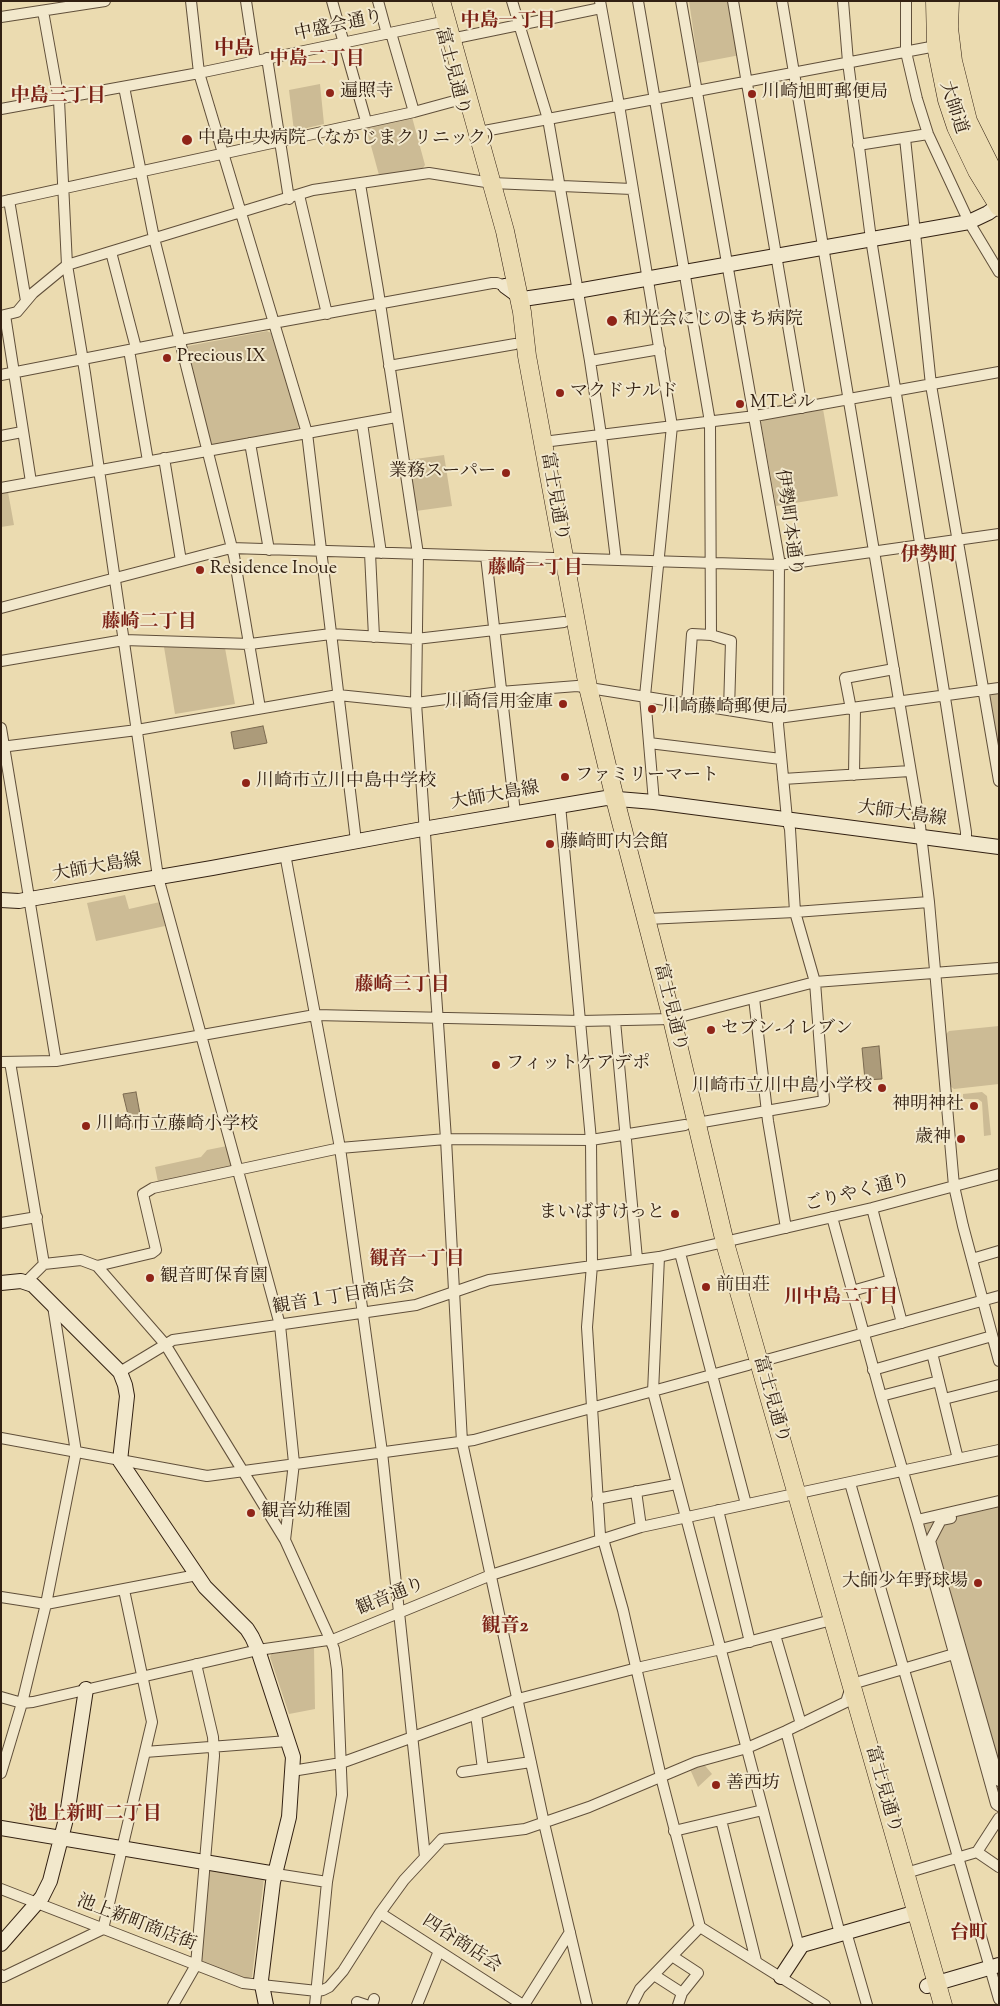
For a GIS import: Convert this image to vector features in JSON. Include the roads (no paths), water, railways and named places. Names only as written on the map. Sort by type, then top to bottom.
[{"type":"highway","name":"富士見通り","points":[[431,1],[451,39],[478,132],[527,356],[543,442],[559,558],[564,622],[610,799],[647,919],[667,1019],[720,1244],[792,1495],[852,1684],[906,1873],[912,1914]]},
{"type":"highway","name":"富士見通り","points":[[441,1],[442,22],[458,100],[488,183]]},
{"type":"highway","name":"大師道","points":[[935,1],[936,46],[942,79],[956,127],[976,171],[998,206]]},
{"type":"highway","name":"大師道","points":[[950,1],[953,61],[968,121],[999,182]]},
{"type":"highway","name":"富士見通り","points":[[512,291],[515,344],[559,558],[582,686]]},
{"type":"highway","name":"富士見通り","points":[[610,799],[609,817],[667,1019]]},
{"type":"highway","name":"富士見通り","points":[[792,1495],[846,1702],[932,1984],[943,2005]]},
{"type":"highway","name":"富士見通り","points":[[932,1984],[932,2005]]},
{"type":"street","points":[[1,17],[105,1]]},
{"type":"street","points":[[191,1],[199,72],[307,433],[356,841]]},
{"type":"street","points":[[246,1],[255,61]]},
{"type":"street","points":[[332,1],[366,121]]},
{"type":"street","points":[[378,1],[414,112]]},
{"type":"street","points":[[512,1],[548,119],[590,361],[616,560]]},
{"type":"street","points":[[638,1],[710,422],[711,635]]},
{"type":"street","name":"伊勢町本通り","points":[[681,1],[779,566],[778,718],[786,819],[790,830],[795,912],[815,982],[824,1101],[767,1112]]},
{"type":"street","points":[[733,1],[748,80],[802,408]]},
{"type":"street","points":[[782,1],[900,702],[921,841],[929,902],[954,1186],[982,1301],[997,1348],[999,1361]]},
{"type":"street","points":[[843,1],[848,62],[871,239],[966,832],[966,843]]},
{"type":"street","points":[[906,1],[906,52],[917,99],[928,134],[969,222],[999,272]]},
{"type":"street","points":[[451,39],[600,5],[619,105],[672,426],[645,696],[654,802]]},
{"type":"street","points":[[43,11],[59,100],[67,265],[116,579],[158,877],[280,1325],[294,1464],[285,1540]]},
{"type":"street","name":"中盛会通り","points":[[1,109],[59,100],[442,22]]},
{"type":"street","points":[[478,132],[936,46]]},
{"type":"street","points":[[268,58],[288,199]]},
{"type":"street","points":[[124,87],[154,238],[231,548],[250,644],[260,708]]},
{"type":"street","points":[[26,301],[5,201],[414,112],[458,100]]},
{"type":"street","points":[[858,145],[928,134]]},
{"type":"street","points":[[905,138],[931,384],[999,781]]},
{"type":"street","points":[[30,482],[3,315],[17,312],[33,293],[67,265],[319,189],[429,173],[488,183],[632,189]]},
{"type":"street","points":[[360,184],[418,554],[416,703],[436,1018],[446,1138],[462,1442],[544,1823],[587,2005]]},
{"type":"street","points":[[299,195],[327,314]]},
{"type":"street","points":[[1,375],[492,283],[498,283],[531,298],[648,279],[969,222],[998,206]]},
{"type":"street","points":[[111,252],[132,349],[148,461]]},
{"type":"street","points":[[389,366],[515,344]]},
{"type":"street","points":[[590,361],[660,350]]},
{"type":"street","points":[[543,442],[754,416],[931,384],[998,374]]},
{"type":"street","points":[[1,488],[396,416]]},
{"type":"street","points":[[362,423],[381,553]]},
{"type":"street","points":[[1,436],[22,432]]},
{"type":"street","points":[[250,443],[269,550]]},
{"type":"street","points":[[164,458],[181,562]]},
{"type":"street","points":[[1,608],[231,548],[779,566],[999,534]]},
{"type":"street","points":[[370,553],[374,637]]},
{"type":"street","points":[[486,556],[515,813]]},
{"type":"street","points":[[1,661],[124,640],[250,644],[331,634],[416,639],[564,622]]},
{"type":"street","points":[[687,703],[692,634],[711,635],[731,641],[729,710]]},
{"type":"street","points":[[854,774],[853,709],[845,678],[894,669]]},
{"type":"street","points":[[3,747],[137,730],[338,695],[416,703],[500,692],[582,686],[778,718],[999,688]]},
{"type":"street","points":[[1,728],[56,1061]]},
{"type":"street","points":[[649,743],[781,759]]},
{"type":"street","points":[[783,779],[910,771]]},
{"type":"street","name":"大師大島線","points":[[1,900],[19,901],[424,828],[560,805],[610,799],[654,802],[786,819],[921,841],[999,847]]},
{"type":"street","points":[[560,805],[591,1140],[592,1265],[587,1327],[600,1535],[603,1539],[623,1610],[674,1831],[700,1927],[825,2005]]},
{"type":"street","points":[[285,854],[340,1148],[382,1452],[425,1856]]},
{"type":"street","points":[[647,919],[795,912],[929,902]]},
{"type":"street","points":[[44,1264],[37,1217],[6,1062],[56,1061],[315,1015],[581,1021],[667,1019],[815,982],[999,968]]},
{"type":"street","points":[[754,998],[767,1112],[786,1228]]},
{"type":"street","points":[[615,1021],[637,1259]]},
{"type":"street","points":[[97,1266],[152,1253],[156,1250],[144,1198],[145,1191],[153,1188],[340,1148],[446,1138],[591,1140],[767,1112]]},
{"type":"street","name":"ごりやく通り","points":[[720,1244],[872,1208],[999,1174]]},
{"type":"street","points":[[872,1208],[902,1323]]},
{"type":"street","points":[[1,1223],[37,1217]]},
{"type":"street","points":[[832,1217],[996,1804],[999,1806]]},
{"type":"street","name":"観音１丁目商店会","points":[[120,1372],[173,1340],[416,1305],[488,1280],[659,1257],[720,1244]]},
{"type":"street","points":[[972,1259],[999,1251]]},
{"type":"street","points":[[680,1252],[746,1504]]},
{"type":"street","points":[[659,1257],[652,1392],[799,1947]]},
{"type":"street","points":[[26,1282],[44,1264],[81,1260],[97,1266],[165,1344],[244,1470],[285,1540],[330,1639],[336,1670],[342,1795],[327,1882],[315,2005]]},
{"type":"street","points":[[852,1291],[891,1280]]},
{"type":"street","points":[[1,1284],[26,1282],[33,1285],[120,1372],[127,1396],[120,1461],[205,1587],[246,1629],[258,1650],[293,1757],[290,1817],[269,1909],[261,1984],[266,2005]]},
{"type":"street","points":[[1,1438],[207,1476],[462,1442],[712,1376],[999,1296]]},
{"type":"street","points":[[1,1774],[22,1703],[46,1604],[76,1452],[53,1306]]},
{"type":"street","points":[[874,1370],[992,1336]]},
{"type":"street","points":[[932,1353],[958,1459]]},
{"type":"street","points":[[881,1396],[939,1381]]},
{"type":"street","points":[[944,1399],[999,1385]]},
{"type":"street","name":"観音通り","points":[[1,1698],[22,1703],[258,1650],[330,1639],[491,1575],[641,1527],[999,1450]]},
{"type":"street","points":[[850,1483],[958,1857],[994,1967],[999,1999]]},
{"type":"street","points":[[597,1499],[676,1484]]},
{"type":"street","points":[[636,1492],[641,1527]]},
{"type":"street","points":[[917,1520],[999,1501]]},
{"type":"street","points":[[999,1507],[941,1520],[930,1541],[999,1781]]},
{"type":"street","points":[[718,1510],[750,1642]]},
{"type":"street","points":[[1,1597],[46,1604],[197,1575]]},
{"type":"street","points":[[1,1975],[4,1977],[103,1929],[152,1722],[124,1590]]},
{"type":"street","points":[[292,1772],[341,1763],[518,1699],[824,1622]]},
{"type":"street","points":[[775,1635],[801,1724]]},
{"type":"street","points":[[316,1991],[329,1987],[342,1972],[404,1880],[442,1839],[512,1831],[544,1823],[613,1798],[696,1762],[747,1748],[786,1731],[846,1702],[852,1684],[954,1654]]},
{"type":"street","points":[[173,2005],[196,1964],[214,1756],[212,1737],[196,1664]]},
{"type":"street","points":[[1,1944],[42,1897],[50,1881],[62,1838],[72,1787],[86,1689]]},
{"type":"street","points":[[476,1714],[483,1769]]},
{"type":"street","points":[[786,1731],[843,1933],[867,2005]]},
{"type":"street","points":[[145,1752],[288,1741]]},
{"type":"street","points":[[462,1772],[531,1762]]},
{"type":"street","points":[[674,1831],[763,1810]]},
{"type":"street","points":[[906,1873],[977,1852],[999,1818]]},
{"type":"street","points":[[721,1820],[756,1961]]},
{"type":"street","points":[[1,1828],[327,1882]]},
{"type":"street","points":[[977,1852],[999,1868]]},
{"type":"street","name":"池上新町商店街","points":[[1,1890],[242,1983],[316,1991]]},
{"type":"street","name":"四谷商店会","points":[[380,1913],[524,2005]]},
{"type":"street","points":[[781,1976],[799,1947],[912,1914]]},
{"type":"street","points":[[632,2005],[640,1988],[700,1927]]},
{"type":"street","points":[[524,2005],[570,1932]]},
{"type":"street","points":[[417,2005],[439,1951]]},
{"type":"street","points":[[672,1956],[698,1974],[682,1993],[678,2005]]},
{"type":"street","points":[[932,1984],[994,1967]]},
{"type":"street","points":[[654,1975],[682,1993]]},
{"type":"place","name":"遍照寺","points":[[330,93]]},
{"type":"place","name":"川崎旭町郵便局","points":[[752,94]]},
{"type":"place","name":"中島中央病院（なかじまクリニック）","points":[[187,140]]},
{"type":"place","name":"和光会にじのまち病院","points":[[612,321]]},
{"type":"place","name":"Precious IX","points":[[167,358]]},
{"type":"place","name":"マクドナルド","points":[[560,393]]},
{"type":"place","name":"MTビル","points":[[740,404]]},
{"type":"place","name":"業務スーパー","points":[[506,473]]},
{"type":"place","name":"Residence Inoue","points":[[200,570]]},
{"type":"place","name":"川崎信用金庫","points":[[563,704]]},
{"type":"place","name":"川崎藤崎郵便局","points":[[652,709]]},
{"type":"place","name":"ファミリーマート","points":[[565,777]]},
{"type":"place","name":"川崎市立川中島中学校","points":[[246,783]]},
{"type":"place","name":"藤崎町内会館","points":[[550,844]]},
{"type":"place","name":"セブン-イレブン","points":[[711,1030]]},
{"type":"place","name":"フィットケアデポ","points":[[496,1065]]},
{"type":"place","name":"川崎市立川中島小学校","points":[[882,1088]]},
{"type":"place","name":"神明神社","points":[[974,1106]]},
{"type":"place","name":"川崎市立藤崎小学校","points":[[86,1126]]},
{"type":"place","name":"歳神","points":[[961,1139]]},
{"type":"place","name":"まいばすけっと","points":[[675,1214]]},
{"type":"place","name":"観音町保育園","points":[[150,1278]]},
{"type":"place","name":"前田荘","points":[[706,1287]]},
{"type":"place","name":"観音幼稚園","points":[[251,1513]]},
{"type":"place","name":"大師少年野球場","points":[[978,1583]]},
{"type":"place","name":"善西坊","points":[[716,1785]]},
{"type":"district","name":"中島一丁目","points":[[508,23]]},
{"type":"district","name":"中島","points":[[234,51]]},
{"type":"district","name":"中島二丁目","points":[[317,61]]},
{"type":"district","name":"中島三丁目","points":[[58,98]]},
{"type":"district","name":"伊勢町","points":[[929,557]]},
{"type":"district","name":"藤崎一丁目","points":[[535,570]]},
{"type":"district","name":"藤崎二丁目","points":[[149,624]]},
{"type":"district","name":"藤崎三丁目","points":[[402,987]]},
{"type":"district","name":"観音一丁目","points":[[417,1261]]},
{"type":"district","name":"川中島二丁目","points":[[841,1299]]},
{"type":"district","name":"観音2","points":[[505,1628]]},
{"type":"district","name":"池上新町二丁目","points":[[95,1816]]},
{"type":"district","name":"台町","points":[[969,1935]]}]
